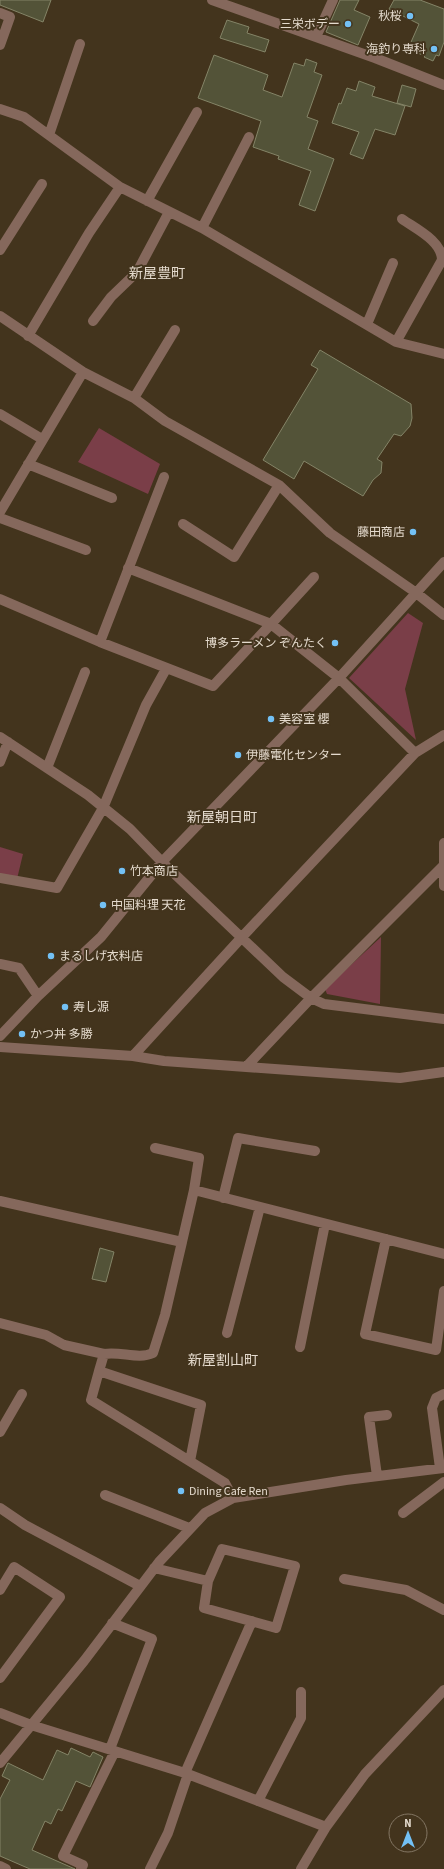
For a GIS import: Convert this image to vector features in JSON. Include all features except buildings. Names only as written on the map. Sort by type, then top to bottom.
[{"type":"street","points":[[316,37],[333,0]]},
{"type":"street","points":[[218,1],[444,85]]},
{"type":"street","points":[[0,13],[10,17],[0,45]]},
{"type":"street","points":[[49,135],[80,44]]},
{"type":"street","points":[[0,109],[24,117],[120,187],[202,228],[396,342],[444,354]]},
{"type":"street","points":[[148,201],[197,112]]},
{"type":"street","points":[[202,228],[249,138]]},
{"type":"street","points":[[0,250],[42,184]]},
{"type":"street","points":[[28,336],[89,233],[120,187]]},
{"type":"street","points":[[93,321],[111,297],[137,272],[169,212]]},
{"type":"street","points":[[396,342],[442,260],[442,252],[435,244],[402,219]]},
{"type":"street","points":[[367,324],[393,263]]},
{"type":"street","points":[[0,316],[83,372],[134,398],[165,421],[279,485],[330,533],[415,592],[444,615]]},
{"type":"street","points":[[134,398],[174,330]]},
{"type":"street","points":[[0,512],[83,372]]},
{"type":"street","points":[[0,414],[42,439]]},
{"type":"street","points":[[28,464],[112,498]]},
{"type":"street","points":[[100,642],[164,477]]},
{"type":"street","points":[[183,524],[234,558],[279,485]]},
{"type":"street","points":[[0,518],[86,550]]},
{"type":"street","points":[[0,1036],[38,996],[102,937],[162,862],[338,678],[444,562]]},
{"type":"street","points":[[128,568],[271,624],[338,678],[415,753]]},
{"type":"street","points":[[0,599],[166,669],[213,686],[314,577]]},
{"type":"street","points":[[0,878],[56,888],[103,808],[146,705],[166,669]]},
{"type":"street","points":[[47,768],[86,672]]},
{"type":"street","points":[[133,1056],[242,937],[415,753],[444,735]]},
{"type":"street","points":[[0,762],[4,740],[88,795],[130,829],[162,862],[283,977],[311,998],[324,1004],[444,1019]]},
{"type":"street","points":[[444,844],[444,886]]},
{"type":"street","points":[[247,1066],[311,998],[444,865]]},
{"type":"street","points":[[0,964],[19,968],[38,996]]},
{"type":"street","points":[[1,1049],[133,1056],[164,1061],[400,1078],[444,1072]]},
{"type":"street","points":[[223,1198],[238,1138],[315,1151]]},
{"type":"street","points":[[0,1323],[46,1335],[64,1345],[104,1354],[112,1353],[146,1356],[153,1353],[165,1315],[194,1190],[199,1158],[155,1148]]},
{"type":"street","points":[[194,1190],[444,1254]]},
{"type":"street","points":[[0,1201],[182,1242]]},
{"type":"street","points":[[227,1333],[260,1207]]},
{"type":"street","points":[[300,1347],[325,1224]]},
{"type":"street","points":[[386,1239],[365,1334],[436,1350],[444,1291]]},
{"type":"street","points":[[104,1354],[91,1400],[225,1483],[233,1498]]},
{"type":"street","points":[[99,1371],[201,1405],[190,1461]]},
{"type":"street","points":[[1,1426],[22,1394]]},
{"type":"street","points":[[0,1763],[84,1661],[154,1568],[204,1513],[233,1498],[376,1476],[442,1468],[432,1408],[436,1398],[444,1394]]},
{"type":"street","points":[[376,1476],[369,1417],[387,1415]]},
{"type":"street","points":[[403,1513],[444,1482]]},
{"type":"street","points":[[105,1495],[189,1528]]},
{"type":"street","points":[[0,1508],[25,1525],[140,1586]]},
{"type":"street","points":[[222,1548],[295,1566],[276,1628],[204,1608],[208,1581],[222,1548]]},
{"type":"street","points":[[0,1590],[14,1567],[60,1597],[0,1678]]},
{"type":"street","points":[[154,1568],[208,1581]]},
{"type":"street","points":[[344,1579],[406,1590],[444,1610]]},
{"type":"street","points":[[150,1869],[168,1833],[186,1774],[252,1621]]},
{"type":"street","points":[[81,1869],[83,1865],[63,1856],[112,1750],[152,1639],[112,1623]]},
{"type":"street","points":[[258,1801],[301,1718],[301,1692]]},
{"type":"street","points":[[302,1869],[326,1827],[365,1774],[442,1696]]},
{"type":"street","points":[[0,1713],[31,1725],[186,1774],[326,1827]]},
{"type":"street","points":[[0,1866],[6,1869]]},
{"type":"shaded area","points":[[99,428],[160,464],[148,494],[78,462]]},
{"type":"shaded area","points":[[408,613],[423,623],[405,689],[416,740],[349,678]]},
{"type":"shaded area","points":[[0,847],[23,854],[17,879],[0,874]]},
{"type":"shaded area","points":[[381,937],[380,1004],[327,994],[325,989]]},
{"type":"place","name":"秋桜","points":[[410,16]]},
{"type":"place","name":"三栄ボデー","points":[[348,24]]},
{"type":"place","name":"海釣り専科","points":[[434,49]]},
{"type":"place","name":"藤田商店","points":[[413,532]]},
{"type":"place","name":"博多ラーメン ぞんたく","points":[[335,643]]},
{"type":"place","name":"美容室 櫻","points":[[271,719]]},
{"type":"place","name":"伊藤電化センター","points":[[238,755]]},
{"type":"place","name":"竹本商店","points":[[122,871]]},
{"type":"place","name":"中国料理 天花","points":[[103,905]]},
{"type":"place","name":"まるしげ衣料店","points":[[51,956]]},
{"type":"place","name":"寿し源","points":[[65,1007]]},
{"type":"place","name":"かつ丼 多勝","points":[[22,1034]]},
{"type":"place","name":"Dining Cafe Ren","points":[[181,1491]]},
{"type":"district","name":"新屋豊町","points":[[157,273]]},
{"type":"district","name":"新屋朝日町","points":[[222,817]]},
{"type":"district","name":"新屋割山町","points":[[223,1360]]}]
